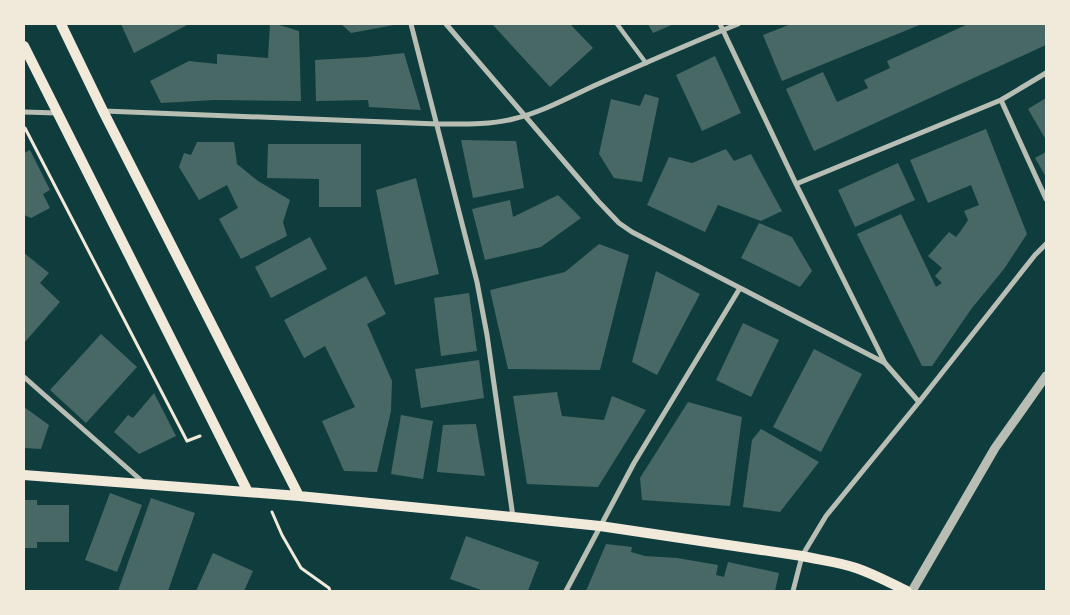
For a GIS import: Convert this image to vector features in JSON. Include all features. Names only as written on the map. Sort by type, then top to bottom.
[{"type":"main road","points":[[61,24],[103,111],[299,496]]},
{"type":"main road","points":[[24,46],[248,492]]},
{"type":"main road","points":[[24,475],[299,496],[600,526],[802,556],[855,568],[907,591]]},
{"type":"street","points":[[411,24],[477,282],[487,335],[513,517]]},
{"type":"street","points":[[446,24],[598,202],[619,223],[632,232],[885,363]]},
{"type":"street","points":[[617,24],[646,63]]},
{"type":"street","points":[[720,24],[796,184],[885,363],[919,402]]},
{"type":"street","points":[[103,111],[438,124],[494,122],[525,116],[543,109],[738,24]]},
{"type":"street","points":[[796,184],[1001,100],[1046,73]]},
{"type":"street","points":[[1001,100],[1046,200]]},
{"type":"street","points":[[24,112],[57,113]]},
{"type":"street","points":[[793,591],[802,556],[826,516],[1035,255],[1046,244]]},
{"type":"street","points":[[566,591],[634,463],[740,288]]},
{"type":"street","points":[[912,591],[996,448],[1046,376]]},
{"type":"street","points":[[24,377],[146,484]]},
{"type":"path","points":[[24,125],[187,442],[216,429]]},
{"type":"path","points":[[264,493],[282,535],[301,568],[329,588],[330,591]]},
{"type":"building","points":[[121,24],[189,24],[134,53]]},
{"type":"building","points":[[270,24],[299,31],[301,101],[215,100],[161,103],[150,81],[189,61],[217,64],[217,54],[268,58]]},
{"type":"building","points":[[341,24],[393,24],[394,25],[351,33]]},
{"type":"building","points":[[492,24],[570,24],[593,48],[550,87]]},
{"type":"building","points":[[648,24],[674,24],[653,33]]},
{"type":"building","points":[[791,24],[922,24],[782,81],[763,35]]},
{"type":"building","points":[[968,24],[1046,24],[1046,45],[814,151],[786,89],[823,72],[837,102],[868,88],[864,80],[890,68],[887,61]]},
{"type":"building","points":[[404,53],[421,110],[369,107],[368,100],[316,101],[315,60]]},
{"type":"building","points":[[715,56],[741,113],[702,131],[676,75]]},
{"type":"building","points":[[645,94],[659,98],[642,182],[614,178],[599,154],[611,99],[640,106]]},
{"type":"building","points":[[1046,98],[1046,140],[1028,109]]},
{"type":"building","points":[[986,129],[1027,234],[1004,269],[972,308],[932,366],[922,366],[857,234],[901,214],[936,287],[942,283],[935,276],[942,268],[928,256],[949,232],[956,237],[960,232],[968,220],[964,211],[979,205],[971,185],[928,203],[910,160]]},
{"type":"building","points":[[461,140],[516,141],[524,188],[473,198]]},
{"type":"building","points":[[197,142],[234,142],[237,164],[258,181],[290,200],[283,222],[287,236],[241,259],[219,219],[238,208],[227,185],[199,200],[179,167],[184,153],[191,155]]},
{"type":"building","points":[[268,144],[361,144],[361,207],[319,207],[319,179],[267,178]]},
{"type":"building","points":[[726,149],[734,161],[751,154],[782,211],[761,221],[718,205],[705,232],[647,205],[669,157],[692,163]]},
{"type":"building","points":[[30,150],[50,190],[43,194],[50,208],[31,218],[24,215],[24,153]]},
{"type":"building","points":[[1046,152],[1046,177],[1035,158]]},
{"type":"building","points":[[898,163],[915,200],[855,227],[838,190]]},
{"type":"building","points":[[416,178],[439,274],[395,285],[376,190]]},
{"type":"building","points":[[558,195],[581,218],[541,247],[485,260],[472,209],[510,200],[513,217]]},
{"type":"building","points":[[759,223],[792,237],[812,271],[800,287],[741,258]]},
{"type":"building","points":[[310,237],[327,269],[271,298],[255,267]]},
{"type":"building","points":[[599,244],[629,255],[600,370],[508,369],[490,290],[565,272]]},
{"type":"building","points":[[24,253],[49,273],[40,283],[60,302],[24,343]]},
{"type":"building","points":[[656,271],[700,294],[657,375],[632,362]]},
{"type":"building","points":[[366,276],[386,314],[367,324],[392,381],[391,411],[377,472],[344,471],[322,421],[355,407],[325,346],[304,358],[284,320]]},
{"type":"building","points":[[469,293],[477,351],[441,356],[434,298]]},
{"type":"building","points":[[743,323],[779,340],[751,397],[716,380]]},
{"type":"building","points":[[101,334],[137,367],[86,423],[50,390]]},
{"type":"building","points":[[814,349],[862,374],[821,452],[773,427]]},
{"type":"building","points":[[479,360],[484,398],[421,408],[415,369]]},
{"type":"building","points":[[557,392],[562,416],[604,420],[612,396],[646,410],[598,487],[527,484],[513,396]]},
{"type":"building","points":[[154,393],[176,436],[139,454],[114,432],[128,415],[133,418]]},
{"type":"building","points":[[688,402],[742,417],[730,506],[642,500],[640,478]]},
{"type":"building","points":[[24,407],[49,425],[41,449],[24,448]]},
{"type":"building","points":[[401,415],[433,421],[423,479],[391,474]]},
{"type":"building","points":[[476,424],[485,476],[437,472],[443,425]]},
{"type":"building","points":[[761,429],[819,462],[780,512],[743,507],[752,440]]},
{"type":"building","points":[[110,493],[142,505],[117,572],[85,560]]},
{"type":"building","points":[[151,498],[195,513],[168,591],[118,591]]},
{"type":"building","points":[[24,500],[37,500],[37,505],[69,505],[69,542],[37,542],[37,548],[24,548]]},
{"type":"building","points":[[466,536],[539,562],[528,591],[484,591],[450,579]]},
{"type":"building","points":[[606,544],[632,547],[631,552],[645,556],[677,558],[718,565],[716,575],[724,577],[728,562],[779,573],[775,591],[586,591]]},
{"type":"building","points":[[213,553],[253,571],[244,591],[196,591]]}]
